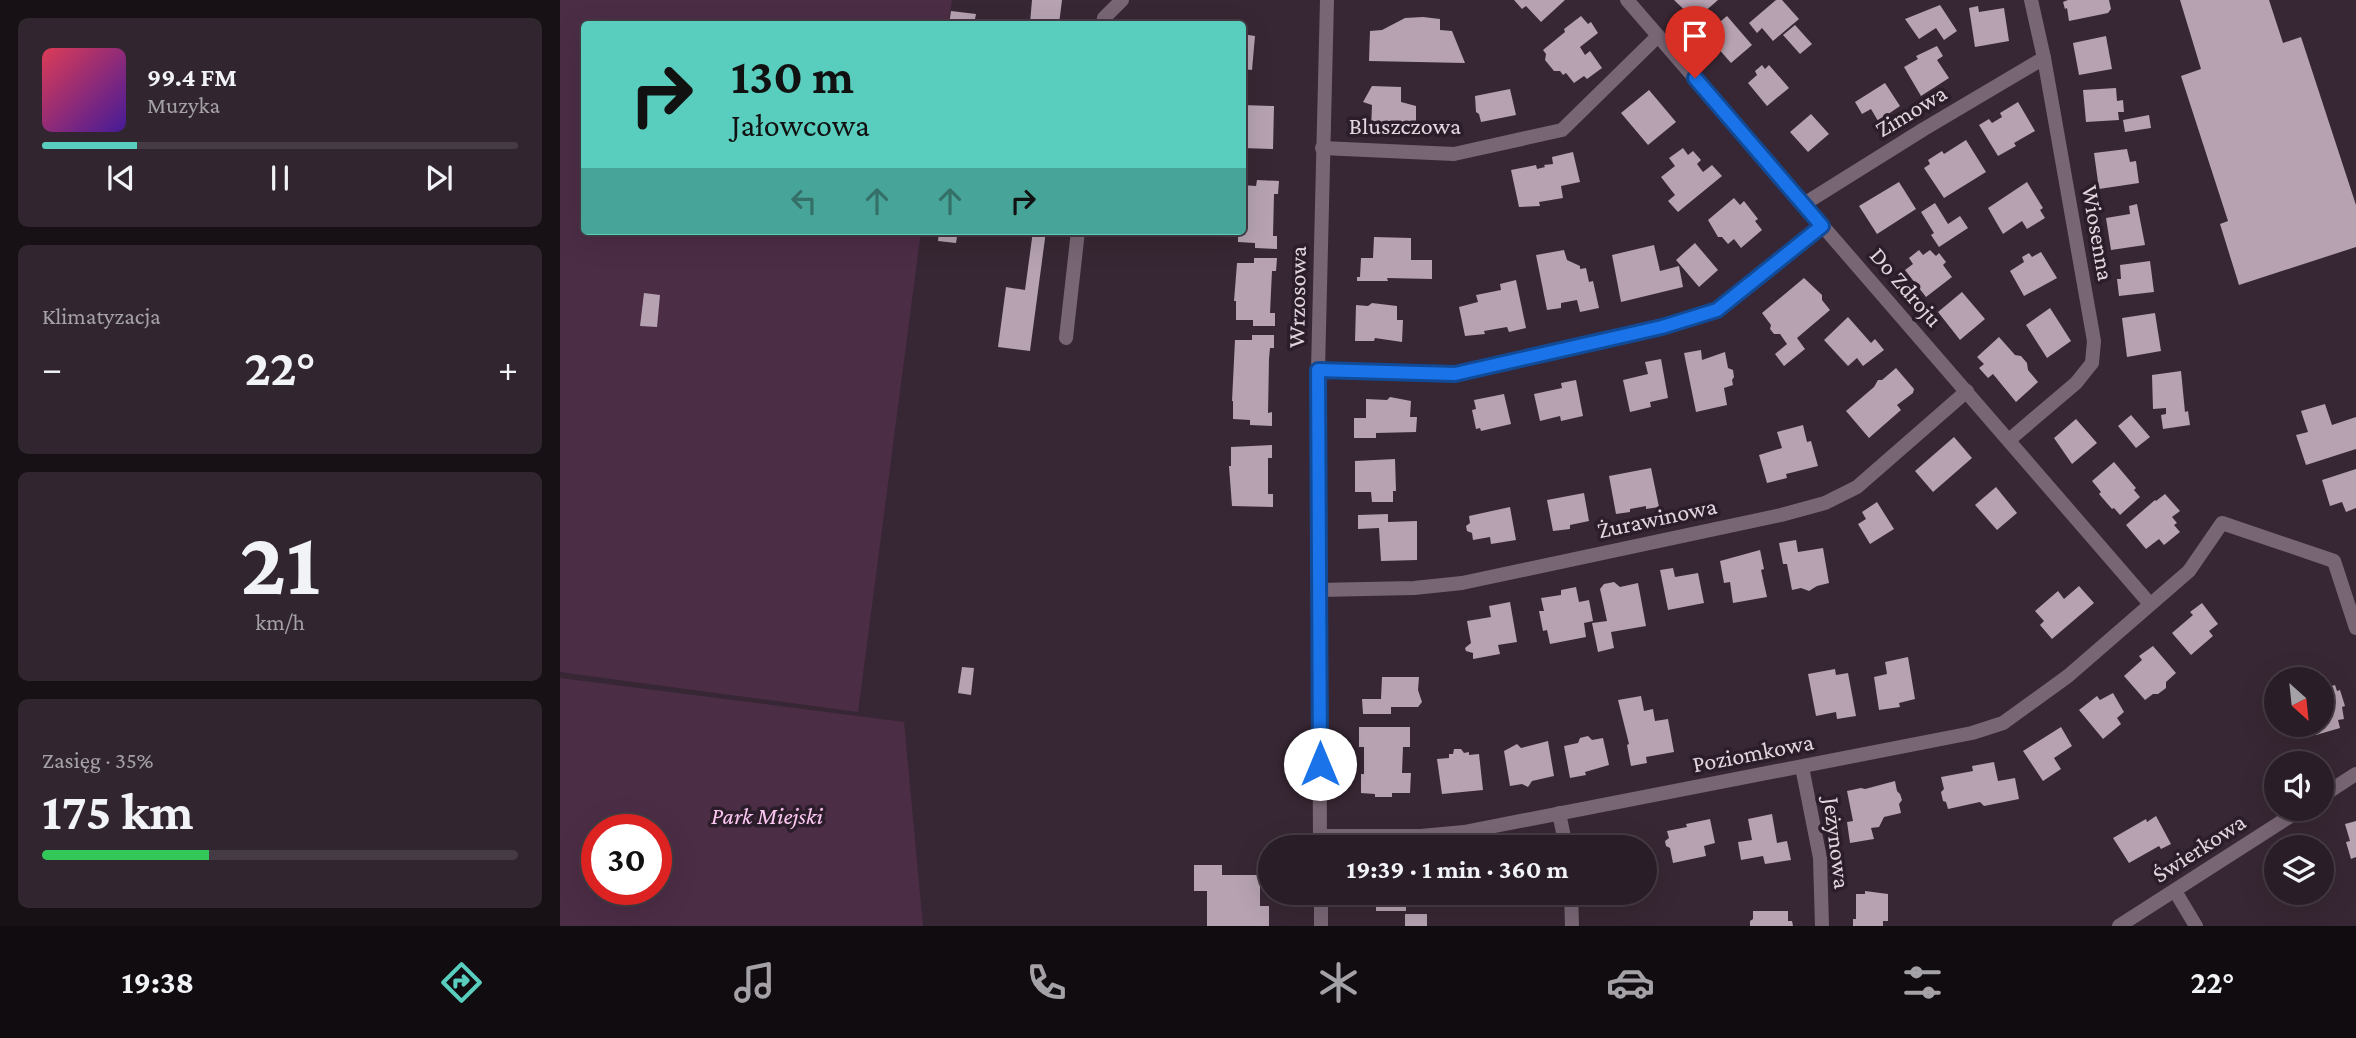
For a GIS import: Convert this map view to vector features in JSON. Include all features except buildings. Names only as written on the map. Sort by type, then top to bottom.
[{"type":"street","points":[[1104,21],[1122,0]]},
{"type":"street","name":"Wrzosowa","points":[[1320,835],[1318,370],[1327,0]]},
{"type":"street","name":"Do Zdroju","points":[[1627,0],[2150,604]]},
{"type":"street","name":"Wiosenna","points":[[2009,440],[2076,383],[2092,363],[2094,341],[2044,58],[2031,0]]},
{"type":"street","name":"Bluszczowa","points":[[1322,148],[1454,154],[1562,130],[1658,37]]},
{"type":"street","name":"Zimowa","points":[[1804,204],[2044,58]]},
{"type":"street","points":[[1318,370],[1455,374],[1662,327],[1717,310],[1822,226]]},
{"type":"street","points":[[1066,338],[1078,235]]},
{"type":"street","name":"Żurawinowa","points":[[1318,590],[1414,588],[1462,583],[1781,515],[1825,503],[1857,487],[1967,391]]},
{"type":"street","name":"Poziomkowa","points":[[1421,835],[1464,832],[1802,767],[1972,733],[2003,723],[2068,676],[2189,571],[2222,523],[2334,561],[2356,628]]},
{"type":"street","name":"Jeżynowa","points":[[1802,767],[1820,858],[1822,926]]},
{"type":"street","points":[[2334,788],[2356,774]]},
{"type":"street","points":[[1559,813],[1564,835]]},
{"type":"street","name":"Świerkowa","points":[[2119,926],[2283,821]]},
{"type":"street","points":[[2175,891],[2196,926]]},
{"type":"street","points":[[1321,905],[1321,926]]},
{"type":"street","points":[[1571,905],[1572,926]]},
{"type":"green space","points":[[560,0],[952,0],[948,21],[581,21],[581,235],[920,235],[858,712],[560,672]]},
{"type":"green space","name":"Park Miejski","points":[[560,678],[904,722],[923,926],[560,926]]},
{"type":"route","points":[[1320,764],[1318,370],[1455,374],[1662,327],[1717,310],[1822,226],[1695,78]]}]
